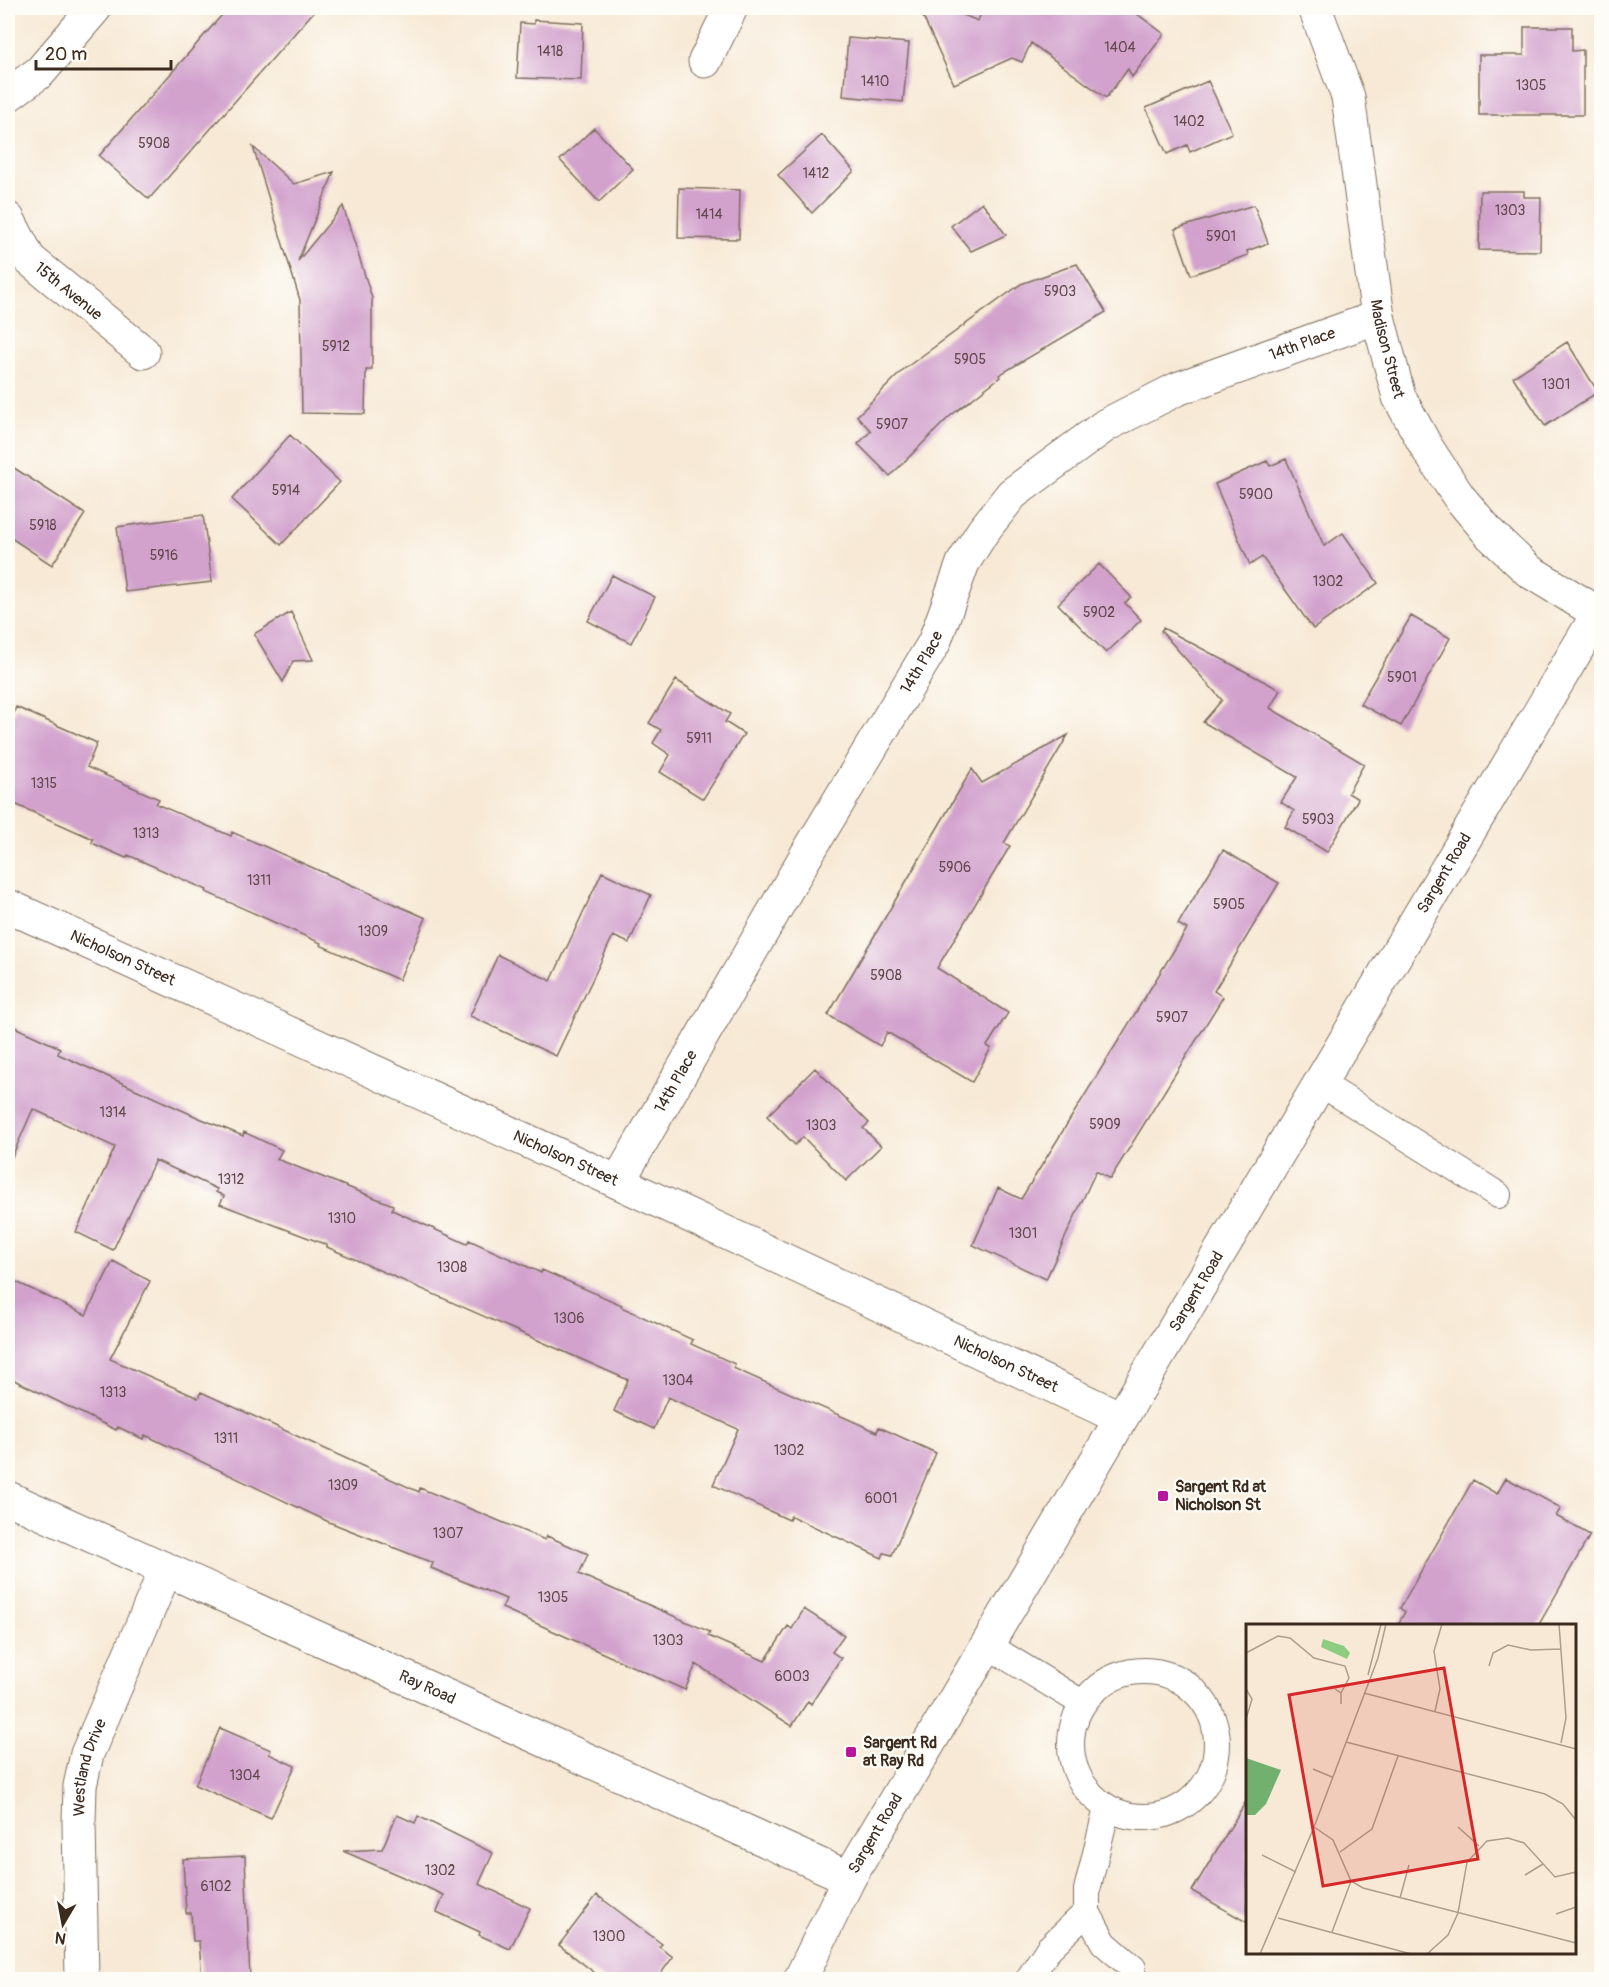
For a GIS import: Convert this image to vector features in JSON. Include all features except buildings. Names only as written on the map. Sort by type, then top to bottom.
[{"type":"street","points":[[8,95],[40,72],[95,8]]},
{"type":"street","points":[[705,61],[731,8]]},
{"type":"street","name":"Madison Street","points":[[1314,8],[1348,97],[1378,317],[1400,397],[1427,448],[1459,497],[1490,534],[1529,571],[1600,610]]},
{"type":"street","name":"15th Avenue","points":[[8,219],[29,259],[143,352]]},
{"type":"street","name":"14th Place","points":[[618,1182],[807,854],[934,643],[963,563],[983,531],[1012,494],[1106,424],[1177,389],[1378,317]]},
{"type":"street","name":"Sargent Road","points":[[801,1980],[849,1878],[1600,610]]},
{"type":"street","name":"Nicholson Street","points":[[8,906],[618,1182],[1121,1418]]},
{"type":"street","name":"Ray Road","points":[[8,1498],[849,1878]]},
{"type":"street","name":"Westland Drive","points":[[82,1980],[80,1786],[87,1754],[166,1569]]},
{"type":"lane","points":[[1320,1083],[1498,1195]]},
{"type":"lane","points":[[987,1645],[1082,1703]]},
{"type":"lane","points":[[1142,1670],[1166,1674],[1187,1684],[1204,1702],[1215,1724],[1218,1749],[1212,1773],[1198,1794],[1179,1809],[1155,1817],[1131,1816],[1107,1808],[1089,1793],[1075,1773],[1070,1749],[1072,1726],[1082,1703],[1098,1686],[1119,1675],[1142,1670]]},
{"type":"lane","points":[[1107,1808],[1087,1890],[1087,1912],[1104,1943],[1133,1968]]},
{"type":"lane","points":[[1028,1980],[1049,1948],[1087,1912]]},
{"type":"place","name":"Sargent Rd at Nicholson St","points":[[1163,1496]]},
{"type":"place","name":"Sargent Rd at Ray Rd","points":[[851,1752]]}]
